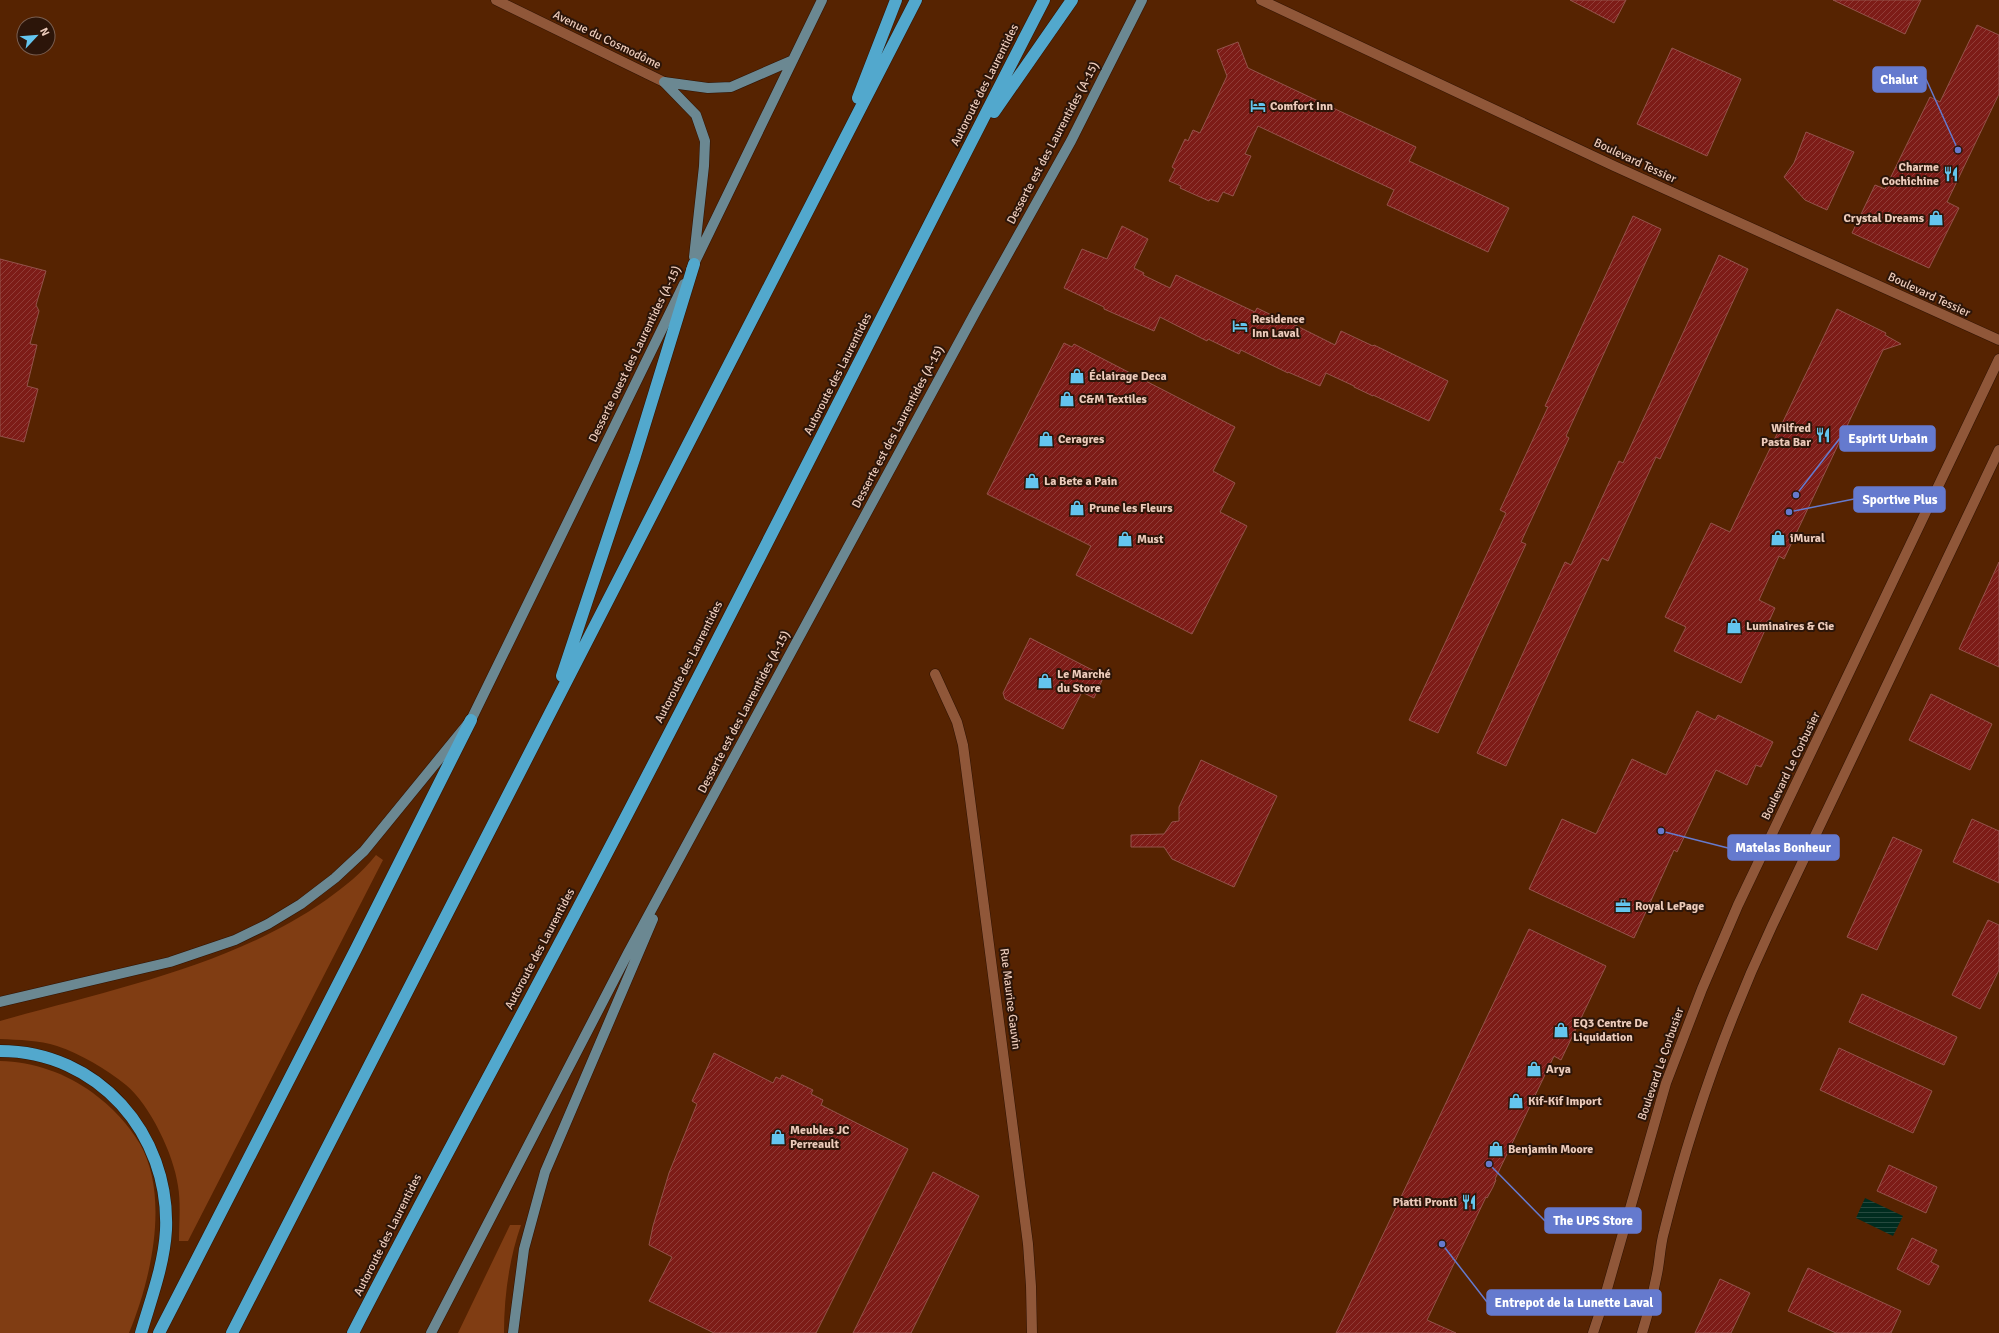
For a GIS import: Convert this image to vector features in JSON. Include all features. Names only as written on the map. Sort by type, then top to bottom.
[{"type":"highway","points":[[836,157],[896,0]]},
{"type":"highway","points":[[232,1333],[916,0]]},
{"type":"highway","name":"Autoroute des Laurentides","points":[[353,1333],[590,886],[1044,0]]},
{"type":"highway","points":[[970,146],[1072,0]]},
{"type":"highway","points":[[549,715],[635,456],[694,264]]},
{"type":"highway","points":[[159,1333],[356,949],[471,720]]},
{"type":"highway","points":[[0,1051],[24,1053],[60,1062],[94,1081],[110,1092],[134,1119],[151,1149],[156,1162],[164,1196],[166,1230],[162,1259],[141,1333]]},
{"type":"main road","name":"Desserte ouest des Laurentides (A-15)","points":[[0,1002],[150,967],[200,953],[235,940],[285,914],[335,878],[364,851],[471,720],[822,0]]},
{"type":"main road","name":"Desserte est des Laurentides (A-15)","points":[[676,866],[972,318],[1071,141],[1142,1]]},
{"type":"main road","points":[[664,82],[708,88],[731,87],[793,60]]},
{"type":"main road","points":[[664,82],[696,115],[705,141],[704,166],[694,264]]},
{"type":"main road","points":[[431,1333],[628,953],[676,866]]},
{"type":"main road","points":[[513,1333],[524,1249],[545,1172],[676,866]]},
{"type":"street","name":"Avenue du Cosmodôme","points":[[496,0],[664,82]]},
{"type":"street","name":"Boulevard Tessier","points":[[1261,0],[1614,166],[1999,340]]},
{"type":"street","name":"Boulevard Le Corbusier","points":[[1593,1333],[1666,1083],[1702,989],[1771,836],[1999,360]]},
{"type":"street","points":[[1642,1333],[1658,1274],[1663,1234],[1686,1152],[1708,1083],[1738,1003],[1769,933],[1999,450]]},
{"type":"street","name":"Rue Maurice Gauvin","points":[[935,674],[957,722],[963,745],[1028,1244],[1032,1333]]},
{"type":"shaded area","points":[[376,855],[383,860],[188,1241],[179,1241],[180,1207],[176,1174],[160,1131],[144,1105],[126,1085],[110,1073],[66,1049],[43,1043],[0,1039],[0,1021],[169,974],[251,942],[289,923],[326,900],[365,868]]},
{"type":"shaded area","points":[[0,1061],[37,1066],[61,1074],[83,1086],[100,1098],[113,1110],[125,1123],[140,1144],[149,1165],[154,1188],[156,1213],[150,1264],[137,1312],[129,1333],[0,1333]]},
{"type":"shaded area","points":[[1865,1198],[1903,1216],[1893,1236],[1856,1218]]},
{"type":"shaded area","points":[[510,1225],[521,1225],[510,1265],[505,1306],[504,1333],[458,1333]]},
{"type":"building","points":[[1570,0],[1626,0],[1614,23]]},
{"type":"building","points":[[1833,0],[1921,0],[1905,34]]},
{"type":"building","points":[[1977,25],[1999,35],[1999,94],[1947,202],[1959,208],[1929,268],[1852,233],[1875,185],[1885,189],[1930,97],[1940,102]]},
{"type":"building","points":[[1238,42],[1248,68],[1416,147],[1409,161],[1509,208],[1488,252],[1387,205],[1394,190],[1258,126],[1245,154],[1251,156],[1233,196],[1223,192],[1218,202],[1210,199],[1209,201],[1180,188],[1181,186],[1169,181],[1175,169],[1172,167],[1185,139],[1188,141],[1193,130],[1200,133],[1227,76],[1217,50]]},
{"type":"building","points":[[1672,48],[1741,79],[1707,156],[1637,124]]},
{"type":"building","points":[[1806,132],[1854,152],[1827,210],[1805,200],[1784,177],[1794,163]]},
{"type":"building","points":[[1633,216],[1661,229],[1566,436],[1569,438],[1521,542],[1526,544],[1438,733],[1409,720],[1506,513],[1500,510],[1548,407],[1545,406]]},
{"type":"building","points":[[1122,226],[1148,239],[1134,268],[1144,273],[1143,275],[1170,288],[1176,275],[1255,312],[1257,308],[1288,323],[1289,322],[1335,345],[1341,331],[1373,346],[1374,345],[1448,381],[1429,421],[1326,373],[1320,386],[1288,373],[1241,350],[1239,354],[1208,339],[1207,341],[1160,317],[1154,331],[1104,309],[1104,307],[1064,288],[1082,249],[1107,259]]},
{"type":"building","points":[[1719,255],[1748,269],[1660,459],[1656,457],[1608,561],[1602,558],[1506,766],[1477,753],[1565,562],[1571,565],[1619,461],[1623,463]]},
{"type":"building","points":[[0,259],[46,271],[36,305],[39,311],[30,344],[37,345],[27,386],[38,389],[24,442],[0,436]]},
{"type":"building","points":[[1837,309],[1886,333],[1885,335],[1901,344],[1883,350],[1784,559],[1779,556],[1759,600],[1775,608],[1741,683],[1674,651],[1686,627],[1665,617],[1711,523],[1730,532]]},
{"type":"building","points":[[1064,343],[1072,347],[1074,344],[1235,427],[1213,471],[1235,483],[1220,512],[1247,526],[1192,634],[1076,575],[1091,546],[987,494]]},
{"type":"building","points":[[1999,562],[1999,667],[1959,649]]},
{"type":"building","points":[[1030,638],[1104,676],[1094,698],[1082,692],[1063,729],[1005,699],[1003,693]]},
{"type":"building","points":[[1931,694],[1992,724],[1970,770],[1909,740]]},
{"type":"building","points":[[1697,711],[1715,720],[1718,715],[1773,742],[1761,767],[1756,765],[1747,785],[1716,770],[1677,852],[1674,850],[1634,938],[1529,889],[1562,819],[1596,834],[1632,759],[1666,775]]},
{"type":"building","points":[[1201,760],[1277,796],[1234,887],[1172,859],[1164,847],[1131,847],[1131,835],[1164,834],[1172,822],[1179,821],[1179,807]]},
{"type":"building","points":[[1972,819],[1999,831],[1999,883],[1953,862]]},
{"type":"building","points":[[1893,837],[1922,850],[1877,950],[1847,937]]},
{"type":"building","points":[[1988,920],[1999,925],[1999,970],[1980,1009],[1952,995]]},
{"type":"building","points":[[1529,929],[1606,966],[1561,1060],[1554,1056],[1495,1179],[1496,1180],[1493,1187],[1487,1198],[1486,1197],[1427,1320],[1456,1333],[1336,1333]]},
{"type":"building","points":[[1862,994],[1957,1037],[1944,1065],[1849,1022]]},
{"type":"building","points":[[1839,1048],[1932,1091],[1913,1133],[1820,1090]]},
{"type":"building","points":[[714,1053],[773,1083],[776,1077],[780,1079],[782,1075],[813,1090],[811,1094],[823,1100],[821,1105],[908,1149],[816,1333],[714,1333],[649,1301],[672,1257],[649,1245],[653,1226],[669,1173],[697,1104],[692,1101]]},
{"type":"building","points":[[1889,1165],[1937,1187],[1926,1213],[1877,1191]]},
{"type":"building","points":[[933,1172],[979,1196],[911,1333],[853,1333]]},
{"type":"building","points":[[1912,1238],[1937,1250],[1931,1262],[1939,1266],[1929,1285],[1897,1269]]},
{"type":"building","points":[[1808,1268],[1901,1311],[1891,1333],[1836,1333],[1788,1311]]},
{"type":"building","points":[[1720,1279],[1750,1293],[1731,1333],[1695,1333]]},
{"type":"place","name":"Comfort Inn","points":[[1258,106]]},
{"type":"place","name":"Chalut","points":[[1958,150]]},
{"type":"place","name":"Charme Cochichine","points":[[1951,174]]},
{"type":"place","name":"Crystal Dreams","points":[[1936,218]]},
{"type":"place","name":"Residence Inn Laval","points":[[1240,326]]},
{"type":"place","name":"Éclairage Deca","points":[[1077,376]]},
{"type":"place","name":"C&M Textiles","points":[[1067,399]]},
{"type":"place","name":"Wilfred Pasta Bar","points":[[1823,435]]},
{"type":"place","name":"Ceragres","points":[[1046,439]]},
{"type":"place","name":"La Bete a Pain","points":[[1032,481]]},
{"type":"place","name":"Espirit Urbain","points":[[1796,495]]},
{"type":"place","name":"Prune les Fleurs","points":[[1077,508]]},
{"type":"place","name":"Sportive Plus","points":[[1789,512]]},
{"type":"place","name":"iMural","points":[[1778,538]]},
{"type":"place","name":"Must","points":[[1125,539]]},
{"type":"place","name":"Luminaires & Cie","points":[[1734,626]]},
{"type":"place","name":"Le Marché du Store","points":[[1045,681]]},
{"type":"place","name":"Matelas Bonheur","points":[[1661,831]]},
{"type":"place","name":"Royal LePage","points":[[1623,906]]},
{"type":"place","name":"EQ3 Centre De Liquidation","points":[[1561,1030]]},
{"type":"place","name":"Arya","points":[[1534,1069]]},
{"type":"place","name":"Kif-Kif Import","points":[[1516,1101]]},
{"type":"place","name":"Meubles JC Perreault","points":[[778,1137]]},
{"type":"place","name":"Benjamin Moore","points":[[1496,1149]]},
{"type":"place","name":"The UPS Store","points":[[1489,1164]]},
{"type":"place","name":"Piatti Pronti","points":[[1469,1202]]},
{"type":"place","name":"Entrepot de la Lunette Laval","points":[[1442,1244]]}]
